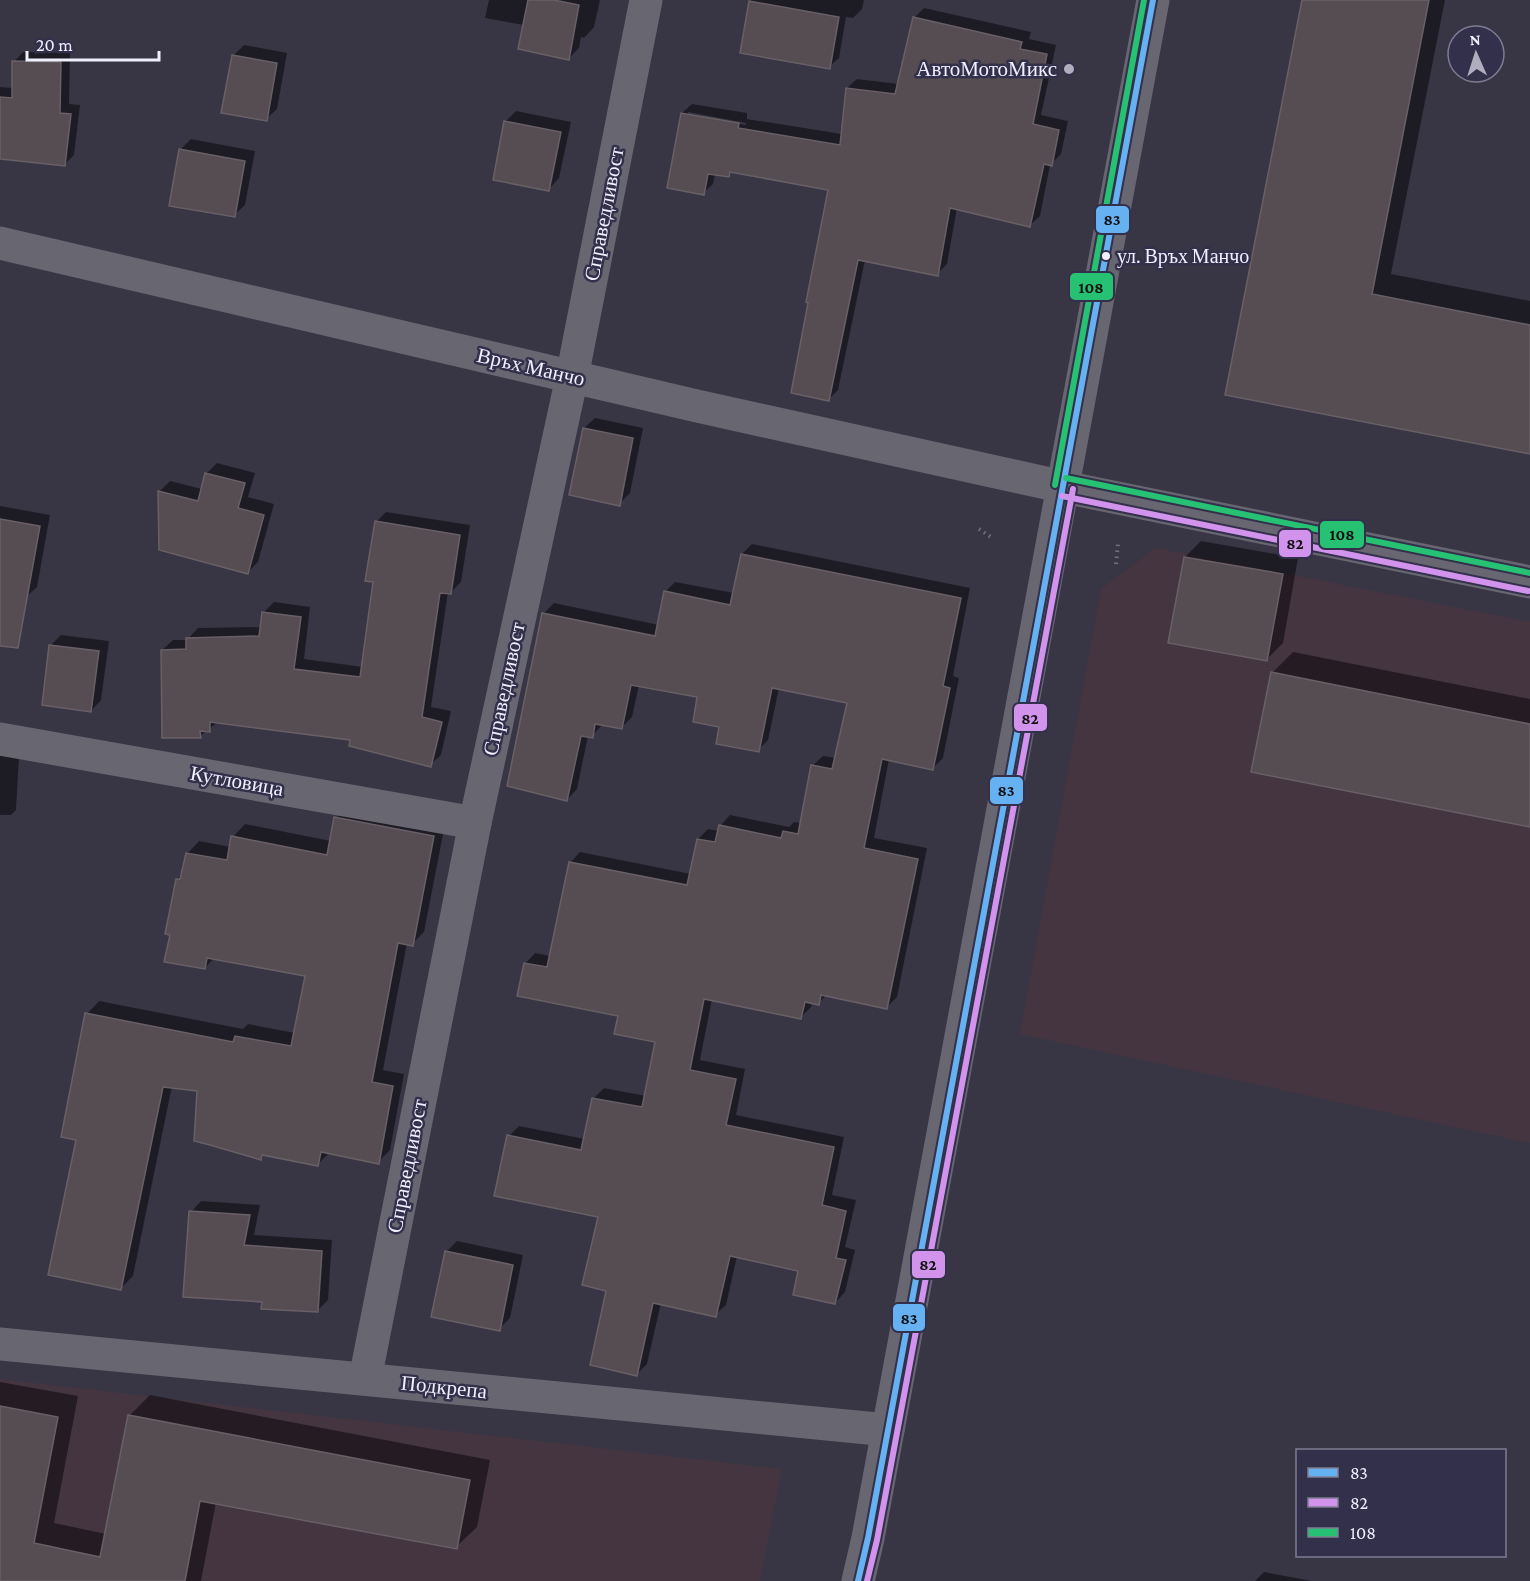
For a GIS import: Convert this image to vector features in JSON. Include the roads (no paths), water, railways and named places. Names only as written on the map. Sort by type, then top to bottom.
[{"type":"street","name":"Справедливост","points":[[365,1379],[475,822],[572,377],[646,0]]},
{"type":"street","points":[[858,1581],[868,1539],[1153,0]]},
{"type":"street","name":"Връх Манчо","points":[[0,243],[697,406],[1064,487],[1530,582]]},
{"type":"street","name":"Кутловица","points":[[0,739],[475,822]]},
{"type":"street","name":"Подкрепа","points":[[0,1344],[888,1430]]},
{"type":"place","name":"АвтоМотоМикс","points":[[1069,69]]},
{"type":"place","name":"ул. Връх Манчо","points":[[1106,256]]}]
